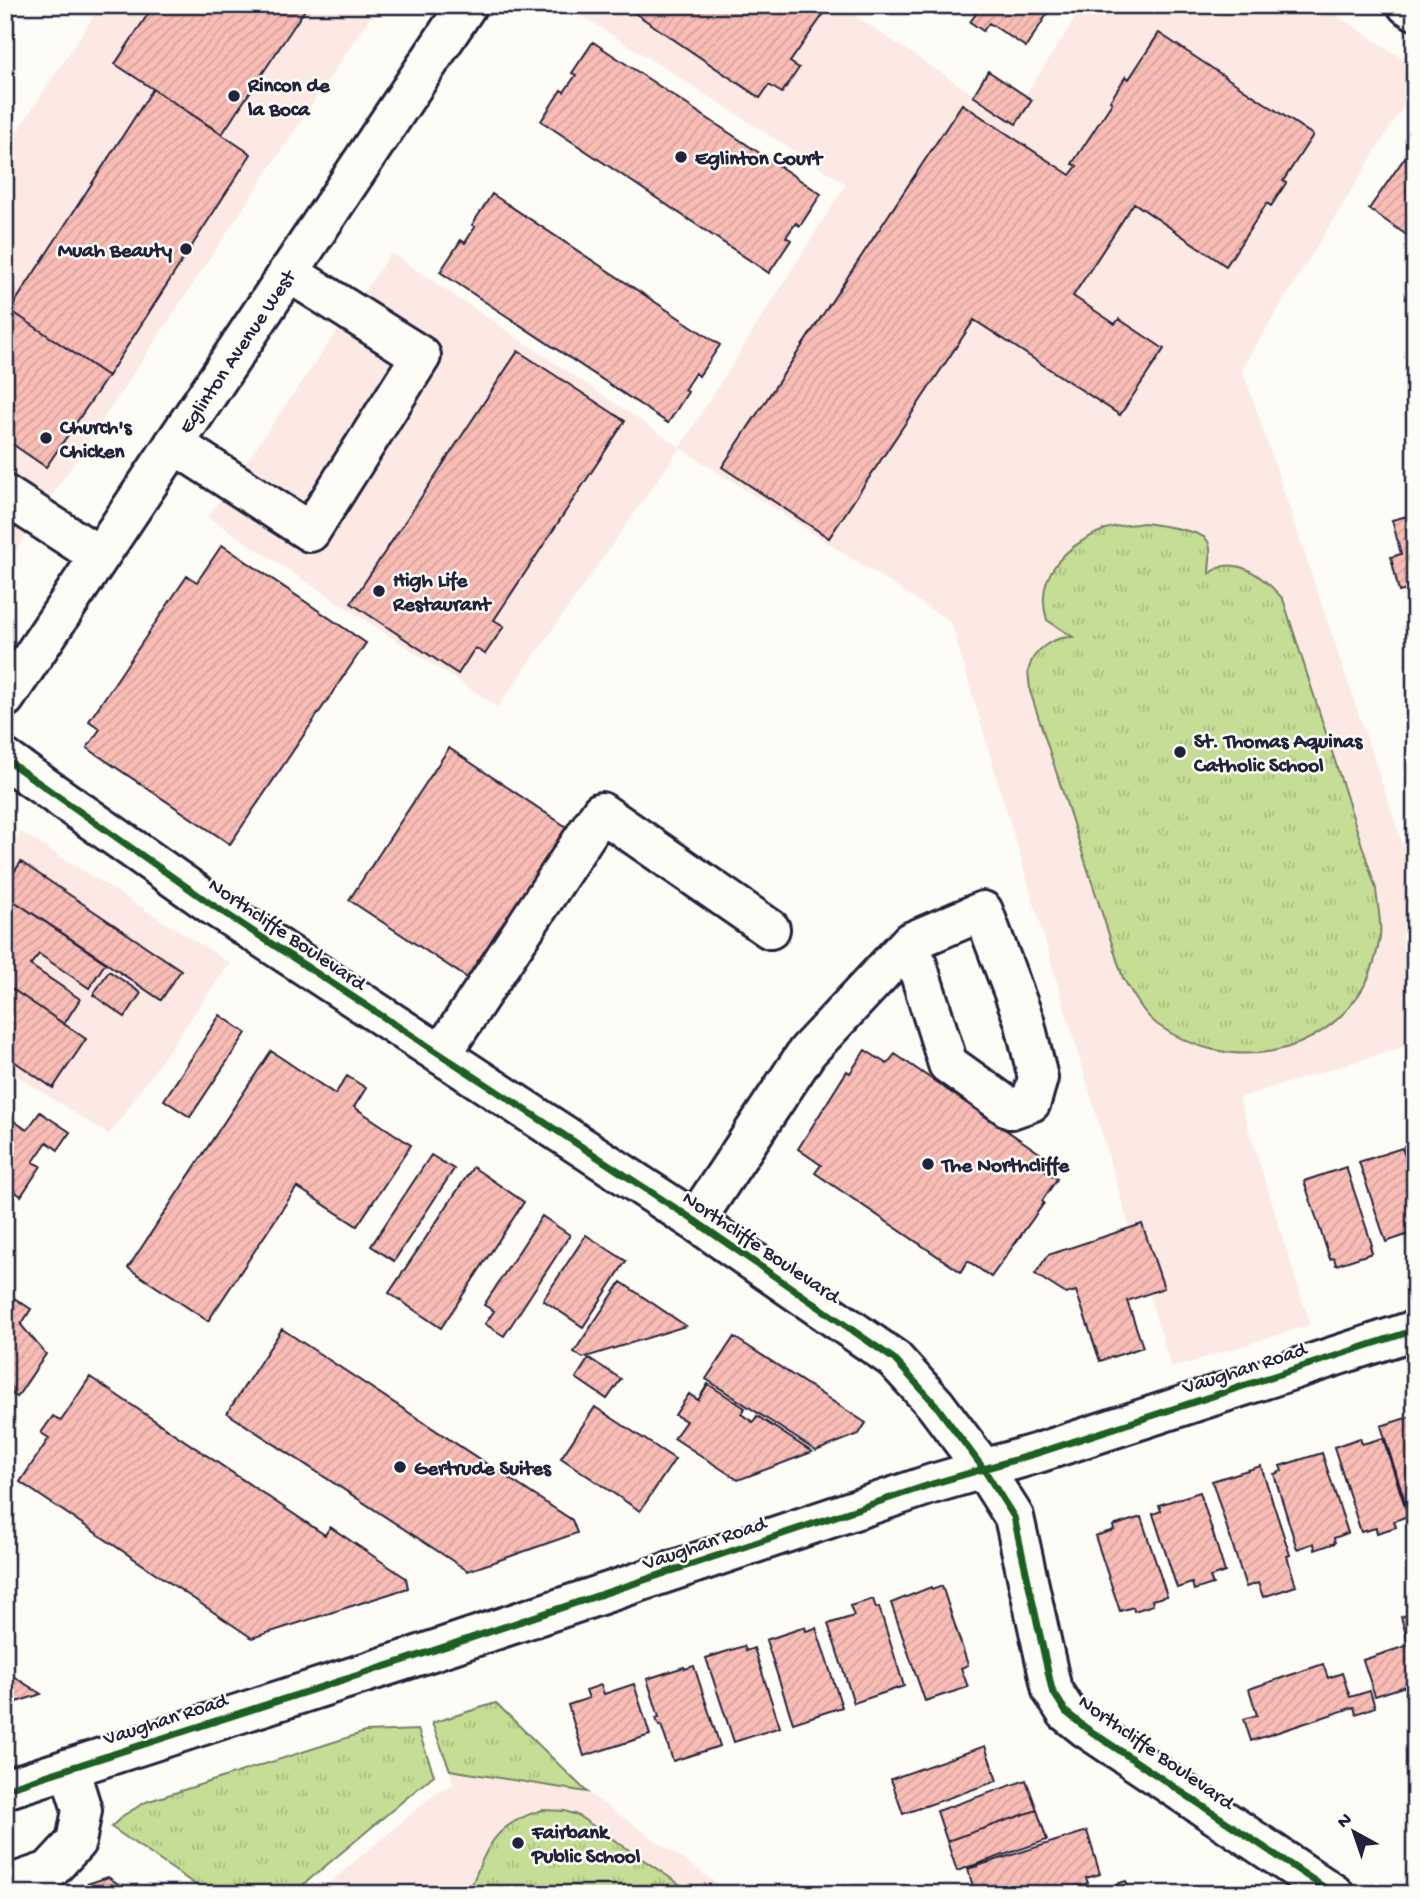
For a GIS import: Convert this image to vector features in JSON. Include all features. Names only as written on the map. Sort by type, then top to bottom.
[{"type":"street","name":"Eglinton Avenue West","points":[[5,698],[467,5]]},
{"type":"street","points":[[1407,5],[1415,10]]},
{"type":"street","points":[[174,444],[310,532],[421,356],[288,272]]},
{"type":"street","points":[[5,495],[99,556]]},
{"type":"street","name":"Northcliffe Boulevard","points":[[5,759],[211,904],[695,1221],[894,1359],[935,1404],[983,1468],[1014,1517],[1052,1690],[1066,1712],[1334,1894]]},
{"type":"street","points":[[441,1055],[601,812],[770,929]]},
{"type":"street","points":[[695,1221],[807,1052],[910,942],[983,911],[1024,1020],[1038,1078],[1031,1102],[1010,1109],[948,1064],[910,942]]},
{"type":"street","name":"Vaughan Road","points":[[5,1789],[402,1661],[983,1468],[1038,1453],[1415,1330]]},
{"type":"street","points":[[5,1886],[49,1871],[76,1842],[82,1810],[69,1768]]},
{"type":"shaded area","points":[[101,5],[378,5],[5,567],[5,150]]},
{"type":"shaded area","name":"St. Thomas Aquinas Catholic School","points":[[565,5],[839,5],[1010,119],[1084,5],[1321,5],[1415,67],[1415,87],[1242,368],[1415,881],[1415,1043],[1239,1098],[1310,1325],[1171,1368],[951,622],[680,448],[498,707],[208,517],[391,253],[680,447],[846,184]]},
{"type":"shaded area","points":[[21,832],[230,963],[109,1135],[5,1068],[5,856]]},
{"type":"shaded area","name":"Fairbank Public School","points":[[450,1770],[587,1792],[732,1894],[316,1894],[440,1790],[453,1785]]},
{"type":"green space","points":[[1144,523],[1178,528],[1203,536],[1210,548],[1209,574],[1224,566],[1241,567],[1265,581],[1283,599],[1376,889],[1380,937],[1366,983],[1348,1009],[1325,1029],[1300,1043],[1272,1051],[1243,1054],[1214,1050],[1185,1040],[1158,1025],[1139,1003],[1123,978],[1030,691],[1028,671],[1035,655],[1052,641],[1073,637],[1047,620],[1045,589],[1049,575],[1057,563],[1078,544],[1106,529]]},
{"type":"green space","points":[[496,1703],[587,1792],[450,1770],[432,1723]]},
{"type":"green space","points":[[418,1730],[434,1775],[292,1894],[209,1894],[111,1827],[124,1815],[146,1802],[365,1732]]},
{"type":"green space","points":[[542,1810],[565,1811],[577,1815],[694,1894],[468,1894],[486,1852],[501,1831],[525,1816]]},
{"type":"building","points":[[154,5],[308,5],[222,134],[115,64]]},
{"type":"building","points":[[623,5],[815,5],[825,12],[790,62],[799,68],[782,93],[769,85],[760,98]]},
{"type":"building","points":[[962,5],[1053,5],[1026,47],[989,23],[983,31],[970,22],[976,14]]},
{"type":"building","points":[[1159,33],[1313,135],[1283,181],[1286,183],[1271,206],[1267,203],[1226,266],[1134,203],[1073,296],[1115,324],[1119,319],[1164,349],[1120,415],[974,320],[829,538],[722,467],[962,104],[1070,175],[1077,166],[1072,164],[1112,103],[1110,101],[1126,76],[1129,79]]},
{"type":"building","name":"Eglinton Court","points":[[593,42],[821,194],[800,226],[796,223],[786,237],[791,240],[769,273],[541,121],[561,90],[564,92],[576,75],[572,73]]},
{"type":"building","points":[[988,71],[1032,100],[1016,124],[973,96]]},
{"type":"building","points":[[153,89],[251,154],[108,376],[10,310]]},
{"type":"building","points":[[1415,143],[1415,227],[1408,236],[1369,209]]},
{"type":"building","points":[[492,194],[720,345],[699,376],[695,373],[684,390],[688,392],[668,423],[440,272],[461,240],[465,243],[475,227],[472,225]]},
{"type":"building","points":[[10,310],[108,376],[46,467],[5,439],[5,317]]},
{"type":"building","points":[[518,351],[625,421],[494,620],[504,626],[485,654],[475,648],[458,674],[351,603]]},
{"type":"building","points":[[1415,514],[1415,588],[1399,592],[1391,557],[1401,554],[1392,520]]},
{"type":"building","points":[[222,545],[366,643],[230,844],[87,748],[100,729],[89,721],[187,576],[197,582]]},
{"type":"building","points":[[449,748],[574,832],[475,983],[349,900]]},
{"type":"building","points":[[21,862],[181,970],[161,1000],[5,895],[5,885]]},
{"type":"building","points":[[5,895],[106,962],[89,988],[39,954],[30,965],[80,999],[64,1024],[5,984]]},
{"type":"building","points":[[109,971],[141,993],[125,1017],[93,995]]},
{"type":"building","points":[[5,984],[86,1039],[53,1088],[5,1055]]},
{"type":"building","points":[[220,1015],[246,1033],[190,1117],[164,1100]]},
{"type":"building","name":"The Northcliffe","points":[[865,1050],[887,1064],[895,1054],[1041,1154],[1035,1163],[1057,1179],[1042,1201],[1044,1203],[991,1277],[968,1261],[961,1272],[815,1173],[821,1165],[798,1149],[847,1071],[850,1073]]},
{"type":"building","points":[[271,1051],[335,1094],[347,1076],[366,1088],[354,1107],[411,1145],[357,1226],[297,1187],[208,1321],[128,1268]]},
{"type":"building","points":[[40,1112],[70,1132],[58,1150],[47,1142],[33,1162],[41,1166],[21,1196],[14,1191],[5,1203],[5,1115],[27,1130]]},
{"type":"building","points":[[1415,1143],[1415,1179],[1404,1146]]},
{"type":"building","points":[[1402,1148],[1415,1185],[1415,1232],[1386,1242],[1359,1162]]},
{"type":"building","points":[[431,1155],[454,1169],[394,1261],[371,1246]]},
{"type":"building","points":[[473,1167],[524,1202],[441,1328],[389,1293]]},
{"type":"building","points":[[1346,1167],[1372,1245],[1372,1253],[1336,1265],[1334,1258],[1330,1259],[1304,1181]]},
{"type":"building","points":[[542,1216],[570,1235],[504,1336],[485,1324],[494,1311],[484,1305]]},
{"type":"building","points":[[1142,1224],[1164,1288],[1127,1301],[1143,1347],[1100,1361],[1076,1291],[1066,1294],[1035,1274],[1048,1255]]},
{"type":"building","points":[[586,1235],[626,1261],[583,1327],[543,1300]]},
{"type":"building","points":[[621,1282],[686,1326],[583,1358],[574,1352]]},
{"type":"building","points":[[5,1292],[31,1309],[21,1325],[46,1354],[17,1397],[5,1389]]},
{"type":"building","name":"Gertrude Suites","points":[[282,1329],[572,1520],[577,1533],[468,1571],[227,1413]]},
{"type":"building","points":[[734,1337],[866,1423],[859,1434],[816,1451],[706,1379]]},
{"type":"building","points":[[589,1358],[621,1379],[607,1399],[576,1378]]},
{"type":"building","points":[[90,1377],[325,1535],[330,1527],[406,1578],[408,1588],[252,1638],[20,1482],[49,1438],[41,1433],[53,1416],[61,1421]]},
{"type":"building","points":[[708,1384],[745,1408],[741,1414],[753,1422],[757,1416],[812,1452],[738,1480],[674,1438],[686,1421],[675,1415],[689,1394],[698,1400]]},
{"type":"building","points":[[595,1407],[675,1459],[640,1511],[561,1458]]},
{"type":"building","points":[[1415,1415],[1415,1532],[1381,1426]]},
{"type":"building","points":[[1360,1438],[1362,1444],[1383,1438],[1408,1516],[1394,1521],[1396,1527],[1377,1533],[1376,1528],[1361,1532],[1334,1447]]},
{"type":"building","points":[[1322,1453],[1348,1533],[1334,1538],[1335,1543],[1315,1550],[1314,1543],[1297,1549],[1274,1474],[1282,1471],[1280,1466]]},
{"type":"building","points":[[1261,1466],[1290,1555],[1287,1556],[1296,1586],[1263,1597],[1258,1583],[1246,1587],[1212,1481]]},
{"type":"building","points":[[1200,1492],[1225,1572],[1210,1577],[1213,1584],[1194,1590],[1192,1583],[1177,1588],[1153,1514],[1161,1511],[1159,1505]]},
{"type":"building","points":[[1141,1517],[1167,1596],[1152,1600],[1153,1605],[1134,1611],[1133,1607],[1120,1611],[1095,1536],[1114,1530],[1113,1526]]},
{"type":"building","points":[[942,1586],[968,1665],[961,1668],[968,1687],[925,1701],[891,1603],[931,1587],[932,1590]]},
{"type":"building","points":[[873,1599],[876,1608],[879,1607],[904,1686],[854,1703],[828,1624],[854,1616],[850,1606]]},
{"type":"building","points":[[1415,1612],[1415,1683],[1375,1696],[1363,1660],[1409,1645],[1401,1617]]},
{"type":"building","points":[[805,1627],[806,1631],[816,1628],[842,1707],[793,1723],[766,1640]]},
{"type":"building","points":[[744,1646],[746,1651],[754,1648],[780,1727],[734,1742],[706,1658]]},
{"type":"building","points":[[1323,1664],[1328,1678],[1342,1673],[1350,1697],[1370,1691],[1375,1707],[1356,1714],[1354,1707],[1251,1741],[1244,1719],[1257,1715],[1249,1689]]},
{"type":"building","points":[[694,1666],[720,1746],[673,1761],[656,1718],[659,1717],[647,1679]]},
{"type":"building","points":[[5,1671],[41,1694],[5,1706]]},
{"type":"building","points":[[634,1684],[650,1735],[584,1756],[568,1705],[589,1698],[586,1690],[601,1685],[604,1694]]},
{"type":"building","points":[[985,1746],[997,1781],[903,1814],[891,1779]]},
{"type":"building","points":[[1026,1780],[1037,1810],[947,1841],[937,1811]]},
{"type":"building","points":[[1037,1810],[1047,1840],[957,1871],[947,1841]]},
{"type":"building","points":[[1087,1831],[1100,1874],[1086,1878],[1088,1883],[1055,1894],[975,1894],[968,1869]]},
{"type":"building","points":[[108,1877],[133,1894],[57,1894]]},
{"type":"building","points":[[1126,1881],[1131,1894],[1086,1894]]},
{"type":"cycle path","points":[[5,759],[211,904],[695,1221],[894,1359],[935,1404],[983,1468],[1014,1517],[1052,1690],[1066,1712],[1334,1894]]},
{"type":"cycle path","points":[[5,1789],[402,1661],[932,1484],[1038,1453],[1415,1330]]},
{"type":"place","name":"Rincon de la Boca","points":[[234,96]]},
{"type":"place","name":"Eglinton Court","points":[[681,157]]},
{"type":"place","name":"Muah Beauty","points":[[186,249]]},
{"type":"place","name":"Church's Chicken","points":[[46,438]]},
{"type":"place","name":"High Life Restaurant","points":[[379,591]]},
{"type":"place","name":"St. Thomas Aquinas Catholic School","points":[[1180,752]]},
{"type":"place","name":"The Northcliffe","points":[[928,1164]]},
{"type":"place","name":"Gertrude Suites","points":[[400,1467]]},
{"type":"place","name":"Fairbank Public School","points":[[518,1843]]}]
